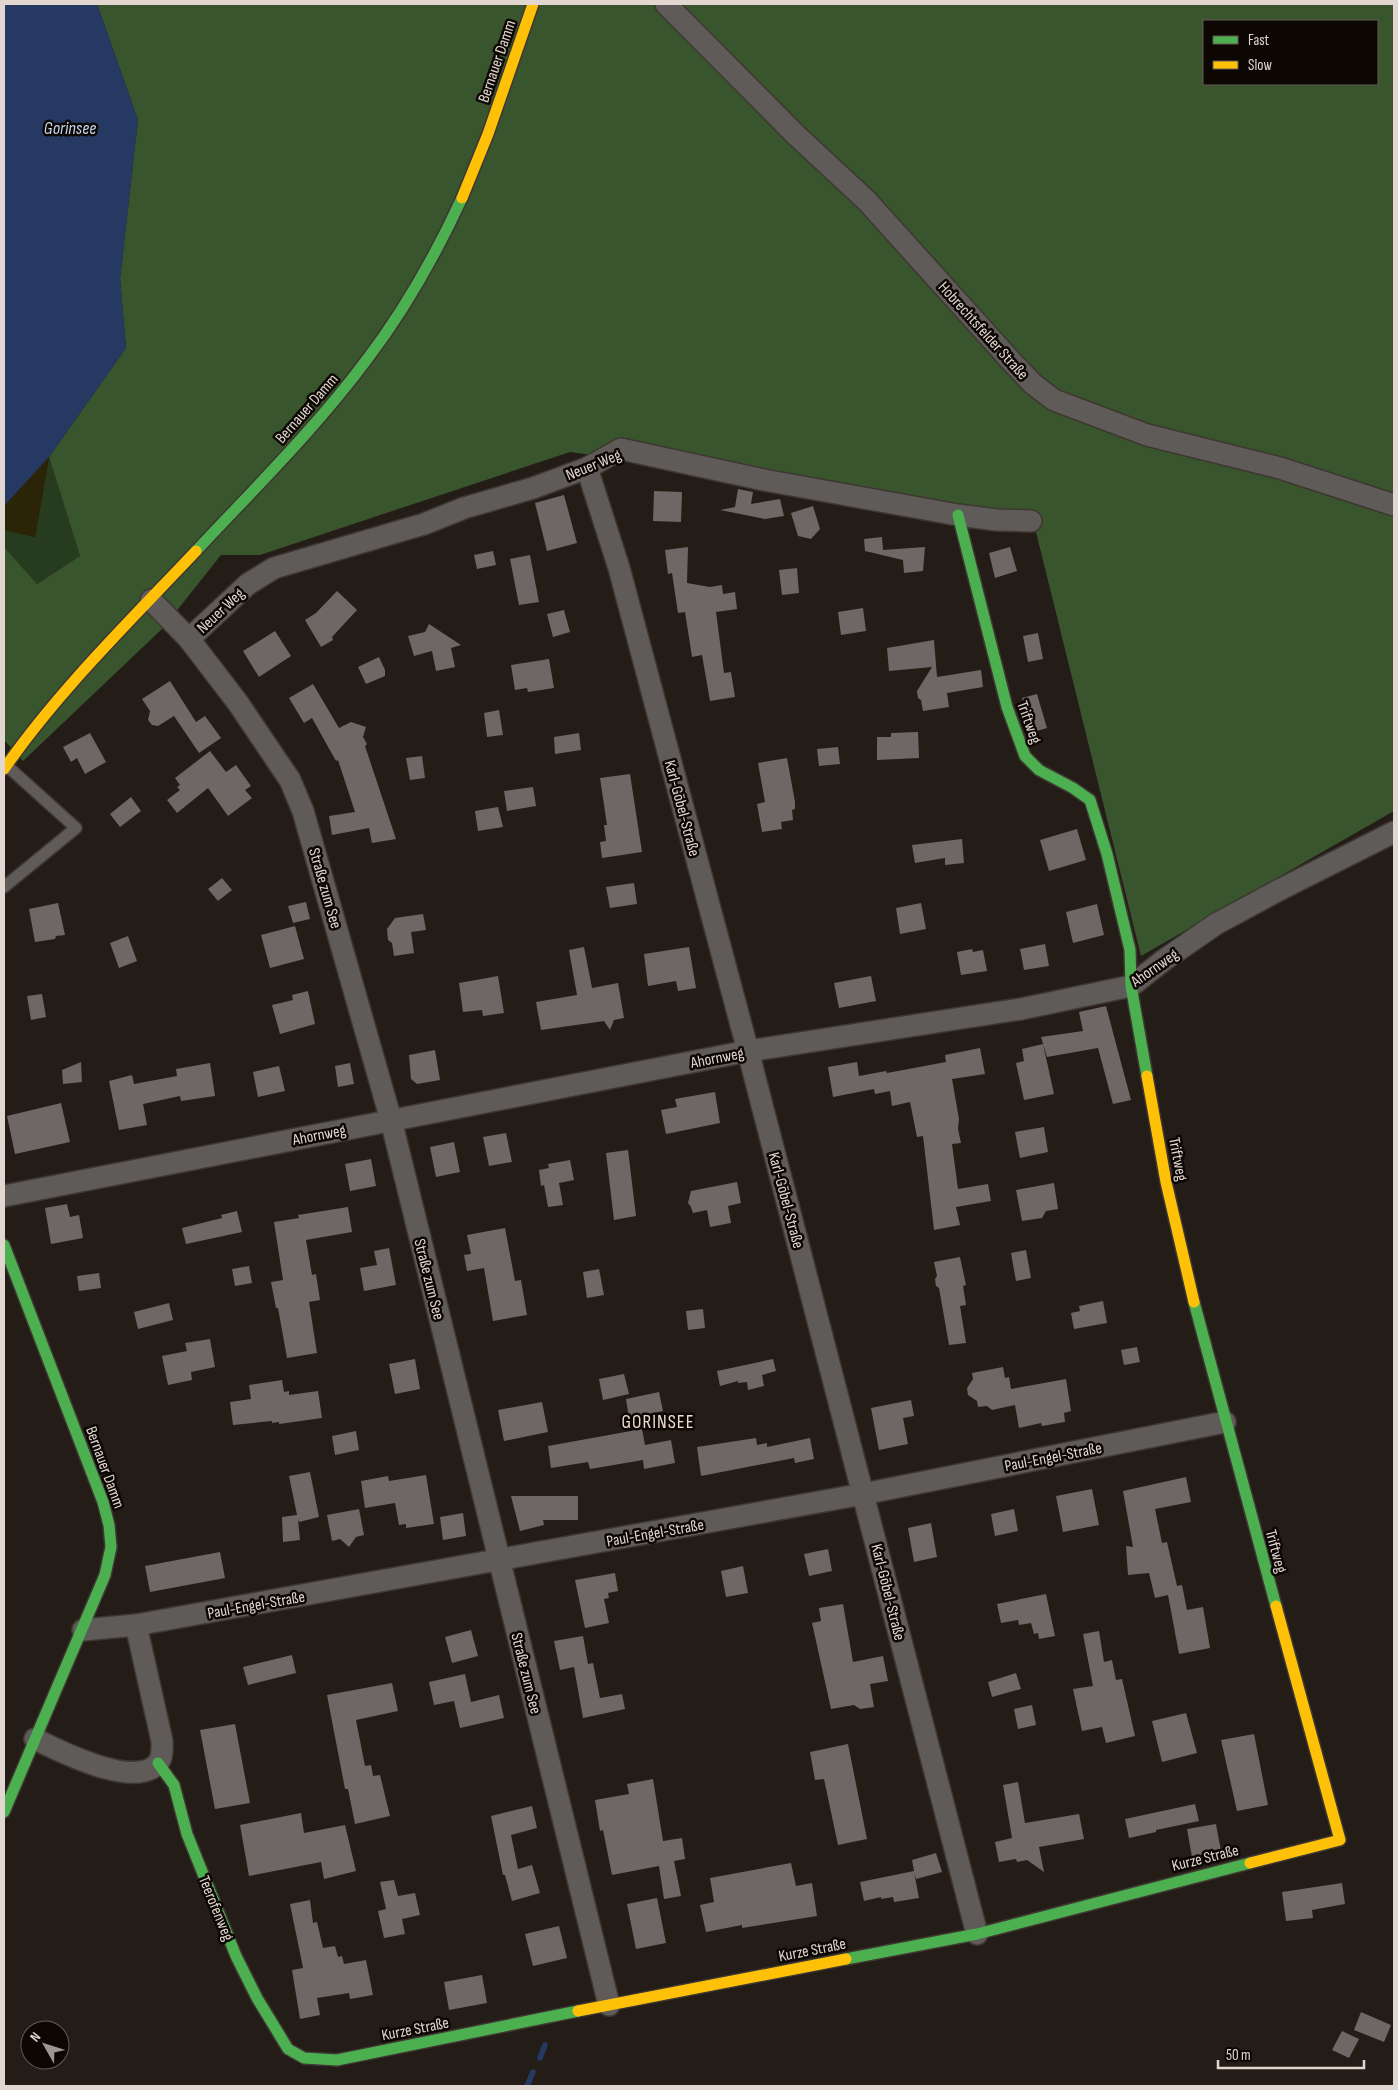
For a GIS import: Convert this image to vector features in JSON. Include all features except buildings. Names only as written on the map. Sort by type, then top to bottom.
[{"type":"street","name":"Bernauer Damm","points":[[5,767],[27,736],[63,694],[276,468],[345,390],[408,299],[432,260],[467,185],[506,84],[533,4]]},
{"type":"street","name":"Hobrechtsfelder Straße","points":[[666,4],[796,135],[867,201],[1012,362],[1045,394],[1054,400],[1148,435],[1280,468],[1394,505]]},
{"type":"street","name":"Neuer Weg","points":[[189,639],[248,584],[274,568],[424,524],[587,468],[621,450],[764,480],[958,515],[997,520],[1031,520]]},
{"type":"street","name":"Karl-Göbel-Straße","points":[[587,468],[619,568],[748,1051],[977,1934]]},
{"type":"street","name":"Triftweg","points":[[958,515],[1007,707],[1025,756],[1038,770],[1073,788],[1090,800],[1107,854],[1130,950],[1131,986],[1166,1182],[1225,1422],[1340,1840]]},
{"type":"street","name":"Straße zum See","points":[[152,600],[189,639],[238,703],[290,780],[303,811],[391,1120],[609,2005]]},
{"type":"street","name":"Ahornweg","points":[[4,1196],[748,1051],[1021,1009],[1131,986],[1164,960],[1216,924],[1394,832]]},
{"type":"street","name":"Bernauer Damm","points":[[4,1245],[97,1486],[109,1525],[111,1547],[106,1575],[4,1812]]},
{"type":"street","name":"Paul-Engel-Straße","points":[[83,1630],[136,1625],[863,1494],[1225,1422]]},
{"type":"street","points":[[35,1739],[71,1756],[104,1768],[128,1773],[147,1770],[158,1763],[162,1753],[162,1740],[136,1625]]},
{"type":"street","name":"Teerofenweg","points":[[158,1763],[174,1785],[187,1834],[236,1956],[257,1998],[288,2049]]},
{"type":"street","name":"Kurze Straße","points":[[288,2049],[304,2058],[337,2060],[977,1934],[1340,1840]]},
{"type":"lane","points":[[4,887],[76,828],[5,767]]},
{"type":"green space","points":[[97,4],[1394,4],[1394,811],[1141,956],[1032,516],[570,452],[260,555],[221,555],[163,628],[23,761],[4,740],[4,547],[37,584],[80,556],[49,457],[126,348],[120,279],[138,120]]},
{"type":"green space","points":[[49,457],[80,556],[37,584],[4,547],[4,530],[35,537]]},
{"type":"sand","points":[[49,457],[35,537],[4,530],[4,506]]},
{"type":"water","name":"Gorinsee","points":[[4,4],[97,4],[138,120],[120,279],[126,348],[49,457],[4,506]]},
{"type":"waterway","points":[[540,2058],[545,2045]]},
{"type":"waterway","points":[[527,2086],[533,2072]]},
{"type":"traffic: fast","points":[[196,551],[307,433],[368,358],[420,280],[462,198]]},
{"type":"traffic: fast","points":[[958,515],[1007,707],[1025,756],[1039,770],[1073,788],[1090,800],[1107,854],[1130,950],[1131,986],[1147,1076]]},
{"type":"traffic: fast","points":[[4,1245],[103,1502],[109,1525],[111,1547],[105,1575],[4,1812]]},
{"type":"traffic: fast","points":[[1194,1302],[1276,1606]]},
{"type":"traffic: fast","points":[[158,1763],[174,1785],[187,1834],[236,1956],[257,1998],[288,2049],[304,2058],[337,2060],[578,2011]]},
{"type":"traffic: fast","points":[[846,1959],[977,1934],[1250,1863]]},
{"type":"traffic: slow","points":[[462,198],[488,134],[533,4]]},
{"type":"traffic: slow","points":[[4,769],[48,711],[196,551]]},
{"type":"traffic: slow","points":[[1147,1076],[1166,1182],[1194,1302]]},
{"type":"traffic: slow","points":[[1250,1863],[1340,1840],[1276,1606]]},
{"type":"traffic: slow","points":[[578,2011],[846,1959]]},
{"type":"district","name":"GORINSEE","points":[[658,1421]]}]
